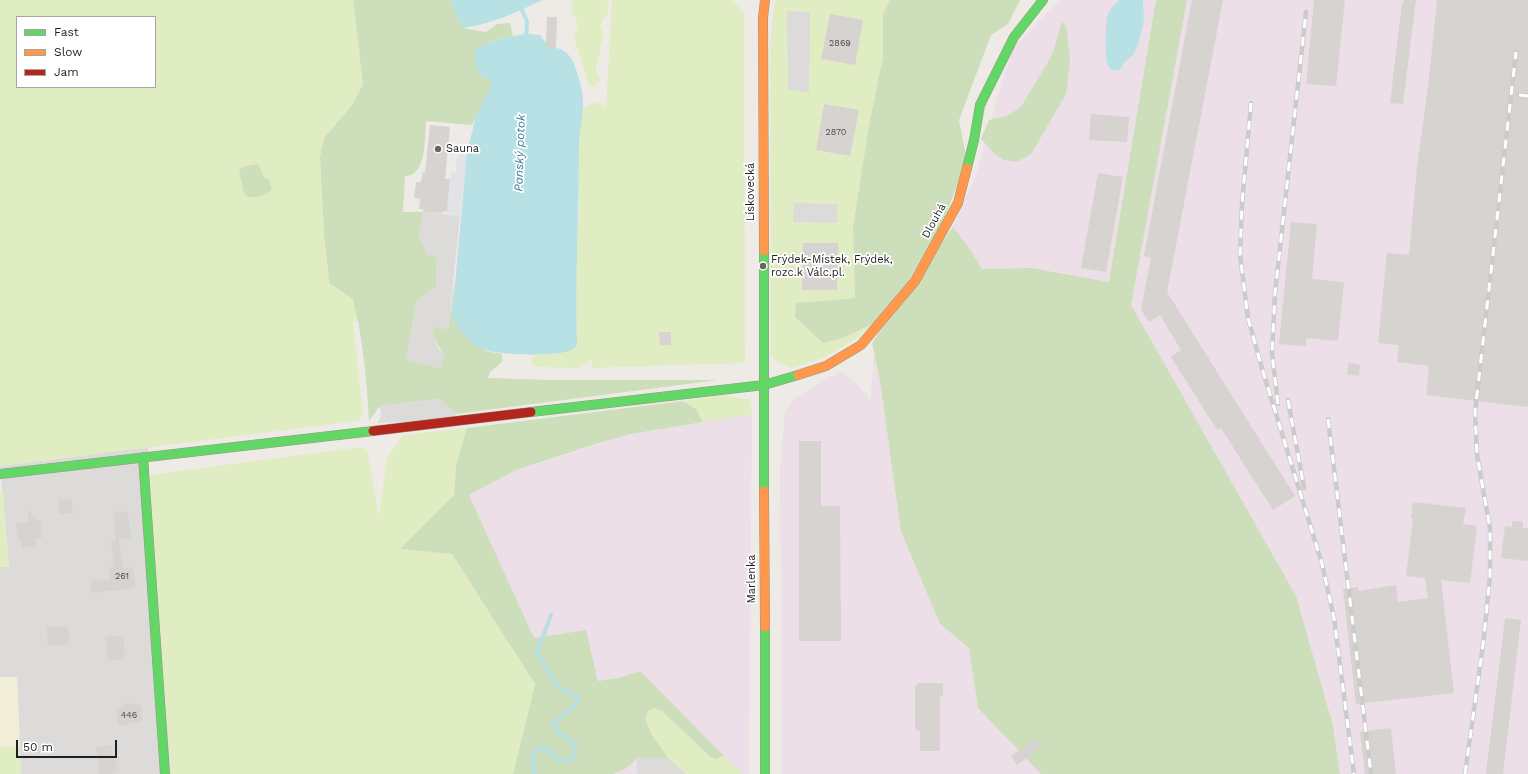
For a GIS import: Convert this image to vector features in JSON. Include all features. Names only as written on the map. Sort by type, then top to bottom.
[{"type":"street","name":"Lískovecká","points":[[764,385],[762,18],[765,0]]},
{"type":"street","name":"Dlouhá","points":[[0,474],[764,385],[826,366],[861,345],[915,281],[958,203],[974,140],[980,105],[1014,36],[1043,0]]},
{"type":"street","name":"Marlenka","points":[[764,385],[765,774]]},
{"type":"street","points":[[143,457],[165,774]]},
{"type":"shaded area","points":[[1061,0],[1156,0],[1109,282],[1031,268],[982,269],[970,249],[953,227],[977,173],[995,105],[1012,50],[1046,13]]},
{"type":"shaded area","points":[[1186,0],[1528,0],[1528,774],[1340,774],[1333,726],[1131,305],[1171,76]]},
{"type":"shaded area","points":[[787,11],[810,12],[809,92],[788,90]]},
{"type":"shaded area","points":[[463,154],[467,156],[460,216],[442,213],[443,211],[447,211],[451,172],[457,172],[456,161],[459,156]]},
{"type":"shaded area","points":[[794,203],[837,204],[837,223],[793,222]]},
{"type":"shaded area","points":[[423,212],[460,216],[448,330],[432,326],[438,348],[445,356],[440,368],[406,359],[417,301],[432,288],[436,288],[437,256],[428,255],[419,236]]},
{"type":"shaded area","points":[[874,352],[880,381],[901,533],[940,624],[969,648],[978,708],[1041,774],[782,774],[780,469],[785,412],[793,399],[840,371],[850,377],[868,396],[870,404]]},
{"type":"shaded area","points":[[439,399],[455,411],[457,420],[377,423],[381,417],[380,406]]},
{"type":"shaded area","points":[[752,414],[749,774],[610,774],[618,678],[598,681],[586,630],[534,638],[469,495],[516,470],[631,434]]},
{"type":"shaded area","points":[[148,447],[171,774],[21,774],[17,677],[0,677],[0,567],[9,566],[0,466]]},
{"type":"shaded area","points":[[0,677],[17,677],[20,747],[0,747]]},
{"type":"shaded area","points":[[637,758],[668,758],[686,774],[637,774]]},
{"type":"green space","points":[[0,0],[353,0],[363,84],[353,104],[324,138],[320,157],[324,235],[329,283],[353,299],[359,320],[353,323],[363,415],[358,421],[0,466]]},
{"type":"green space","points":[[353,0],[450,0],[463,28],[486,32],[497,24],[510,23],[513,36],[492,41],[482,76],[490,80],[492,85],[472,125],[426,121],[424,149],[421,163],[413,174],[405,176],[403,212],[423,212],[419,236],[428,255],[437,256],[436,288],[432,289],[417,301],[406,359],[440,368],[445,356],[436,342],[432,326],[448,329],[455,277],[451,312],[486,351],[502,354],[502,362],[490,372],[488,378],[551,380],[718,380],[456,414],[439,399],[380,406],[369,421],[364,360],[353,299],[329,283],[324,235],[320,157],[324,138],[353,104],[363,84]]},
{"type":"green space","points":[[574,0],[607,0],[608,13],[600,26],[604,35],[596,67],[596,71],[601,79],[595,86],[592,87],[589,85],[574,38],[578,24],[573,15],[572,9],[572,3]]},
{"type":"green space","points":[[612,0],[732,0],[744,13],[745,363],[592,368],[592,360],[579,368],[536,367],[532,364],[531,360],[534,355],[557,354],[567,350],[577,343],[576,269],[579,209],[579,143],[583,109],[594,103],[601,102],[606,108]]},
{"type":"green space","points":[[775,0],[890,0],[883,14],[883,57],[869,125],[853,227],[855,298],[796,303],[795,317],[823,343],[872,324],[857,338],[824,358],[792,368],[777,362],[771,354],[770,45]]},
{"type":"green space","points":[[890,0],[1020,0],[1008,24],[991,35],[959,120],[967,161],[939,231],[908,281],[872,324],[843,338],[823,343],[795,317],[796,303],[855,298],[853,227],[869,125],[883,57],[883,14]]},
{"type":"green space","points":[[1156,0],[1187,0],[1131,305],[1296,596],[1333,726],[1340,774],[1041,774],[978,708],[969,648],[940,624],[901,532],[880,381],[872,343],[953,227],[970,249],[982,269],[1031,268],[1109,282]]},
{"type":"green space","points":[[1062,22],[1066,26],[1070,60],[1066,94],[1031,154],[1017,162],[1004,160],[995,154],[981,139],[989,120],[1007,116],[1021,107],[1052,55]]},
{"type":"green space","points":[[258,164],[264,177],[269,179],[272,189],[261,196],[248,197],[243,191],[239,170],[246,166]]},
{"type":"green space","points":[[726,395],[750,400],[752,414],[703,422],[696,409],[683,401]]},
{"type":"green space","points":[[683,401],[696,409],[703,422],[631,434],[599,443],[516,470],[469,495],[534,638],[586,630],[598,681],[619,678],[640,671],[723,755],[717,759],[712,758],[662,711],[654,708],[648,711],[645,720],[653,737],[668,758],[637,758],[625,769],[613,774],[513,774],[535,684],[452,554],[400,549],[454,495],[456,465],[467,428]]},
{"type":"green space","points":[[467,428],[456,465],[454,495],[400,549],[452,554],[535,684],[513,774],[171,774],[149,475],[361,447],[367,451],[379,516],[387,458],[403,435]]},
{"type":"green space","points":[[0,492],[3,492],[9,567],[0,567]]},
{"type":"green space","points":[[654,708],[662,711],[712,758],[717,759],[723,755],[743,774],[687,774],[668,758],[653,737],[645,719],[648,711]]},
{"type":"green space","points":[[0,747],[20,747],[21,774],[0,774]]},
{"type":"water","points":[[450,0],[542,0],[484,24],[463,28]]},
{"type":"water","points":[[1119,0],[1143,0],[1144,20],[1138,45],[1133,55],[1124,63],[1120,70],[1113,70],[1109,67],[1106,57],[1107,20],[1111,9]]},
{"type":"water","points":[[529,34],[540,35],[548,44],[569,55],[579,78],[583,104],[579,137],[576,294],[577,343],[575,348],[568,351],[532,355],[493,352],[475,345],[456,325],[452,312],[467,152],[477,113],[492,85],[476,67],[474,56],[475,49],[501,39]]},
{"type":"building","points":[[1192,0],[1223,0],[1167,292],[1295,496],[1273,510],[1221,428],[1217,430],[1171,357],[1181,350],[1160,315],[1149,322],[1141,309],[1151,258],[1144,256]]},
{"type":"building","points":[[1314,0],[1345,0],[1336,86],[1306,84]]},
{"type":"building","points":[[1404,0],[1416,0],[1403,104],[1390,103],[1402,3]]},
{"type":"building","points":[[1437,0],[1528,0],[1528,407],[1426,395],[1429,366],[1397,362],[1399,345],[1378,343],[1387,253],[1409,255],[1417,167],[1429,79]]},
{"type":"building","points":[[830,14],[863,20],[855,65],[821,59]]},
{"type":"building","points":[[547,17],[557,17],[556,48],[546,48]]},
{"type":"building","points":[[824,104],[859,110],[850,156],[816,150]]},
{"type":"building","points":[[1091,114],[1129,117],[1127,142],[1089,140]]},
{"type":"building","points":[[430,125],[450,127],[445,179],[450,179],[447,211],[443,211],[442,213],[423,212],[423,209],[419,209],[420,199],[414,198],[416,182],[421,182],[423,172],[425,172]]},
{"type":"building","points":[[1098,173],[1123,177],[1106,272],[1081,268]]},
{"type":"building","points":[[1291,222],[1317,224],[1312,279],[1344,282],[1338,341],[1306,338],[1306,346],[1279,344]]},
{"type":"building","points":[[803,243],[838,243],[837,290],[802,290]]},
{"type":"building","points":[[659,332],[671,332],[671,345],[660,345]]},
{"type":"building","points":[[1348,363],[1360,365],[1359,376],[1347,374]]},
{"type":"building","points":[[799,441],[821,441],[821,506],[840,506],[841,641],[799,641]]},
{"type":"building","points":[[71,499],[73,513],[60,514],[58,500]]},
{"type":"building","points":[[1413,502],[1466,508],[1463,524],[1477,526],[1470,583],[1441,580],[1454,693],[1356,704],[1343,589],[1358,587],[1359,591],[1396,585],[1398,602],[1428,598],[1425,578],[1406,576],[1413,519],[1411,518]]},
{"type":"building","points":[[27,509],[41,524],[42,538],[35,539],[36,546],[22,548],[21,541],[18,541],[16,523],[29,522]]},
{"type":"building","points":[[121,511],[128,512],[131,538],[116,540],[113,513]]},
{"type":"building","points":[[1512,521],[1523,522],[1523,528],[1528,528],[1528,561],[1501,558],[1505,526],[1512,527]]},
{"type":"building","points":[[118,540],[124,568],[133,567],[135,588],[92,593],[90,581],[110,580],[109,567],[114,567],[111,541]]},
{"type":"building","points":[[1505,618],[1521,620],[1503,774],[1486,774]]},
{"type":"building","points":[[68,626],[69,644],[48,646],[47,627]]},
{"type":"building","points":[[123,635],[125,659],[108,661],[105,637]]},
{"type":"building","points":[[917,683],[943,683],[943,697],[940,696],[940,751],[920,751],[920,731],[916,729],[915,726],[915,686],[917,686]]},
{"type":"building","points":[[133,703],[134,705],[141,705],[142,722],[129,723],[129,726],[118,724],[116,708],[123,707],[123,704]]},
{"type":"building","points":[[1391,728],[1396,774],[1365,774],[1360,732]]},
{"type":"building","points":[[1035,739],[1041,747],[1017,765],[1011,756]]},
{"type":"building","points":[[111,745],[113,759],[116,759],[117,770],[113,771],[113,774],[99,774],[96,747]]},
{"type":"waterway","name":"Panský potok","points":[[517,0],[527,21],[526,39]]},
{"type":"waterway","name":"Panský potok","points":[[535,774],[532,759],[536,749],[546,748],[558,759],[562,760],[574,758],[575,752],[572,742],[558,732],[554,723],[576,704],[578,696],[559,688],[537,653],[551,615]]},
{"type":"railway","points":[[1278,404],[1272,353],[1275,293],[1306,12]]},
{"type":"railway","points":[[1465,774],[1483,645],[1490,577],[1490,528],[1477,455],[1475,412],[1516,52]]},
{"type":"railway","points":[[1519,95],[1528,96]]},
{"type":"railway","points":[[1251,103],[1242,204],[1240,255],[1248,318],[1322,564],[1334,618],[1354,774]]},
{"type":"railway","points":[[1288,400],[1304,488]]},
{"type":"railway","points":[[1328,419],[1371,774]]},
{"type":"traffic: fast","points":[[967,168],[980,105],[1014,37],[1043,0]]},
{"type":"traffic: fast","points":[[764,251],[764,491]]},
{"type":"traffic: fast","points":[[531,412],[764,385],[798,375]]},
{"type":"traffic: fast","points":[[0,474],[373,431]]},
{"type":"traffic: fast","points":[[143,457],[165,774]]},
{"type":"traffic: fast","points":[[765,627],[765,774]]},
{"type":"traffic: slow","points":[[764,251],[763,18],[765,0]]},
{"type":"traffic: slow","points":[[798,375],[826,366],[861,345],[915,281],[958,203],[967,168]]},
{"type":"traffic: slow","points":[[764,491],[765,627]]},
{"type":"traffic: jam","points":[[373,431],[531,412]]},
{"type":"place","name":"Sauna","points":[[438,149]]},
{"type":"place","name":"Frýdek-Místek, Frýdek, rozc.k Válc.pl.","points":[[763,266]]}]
